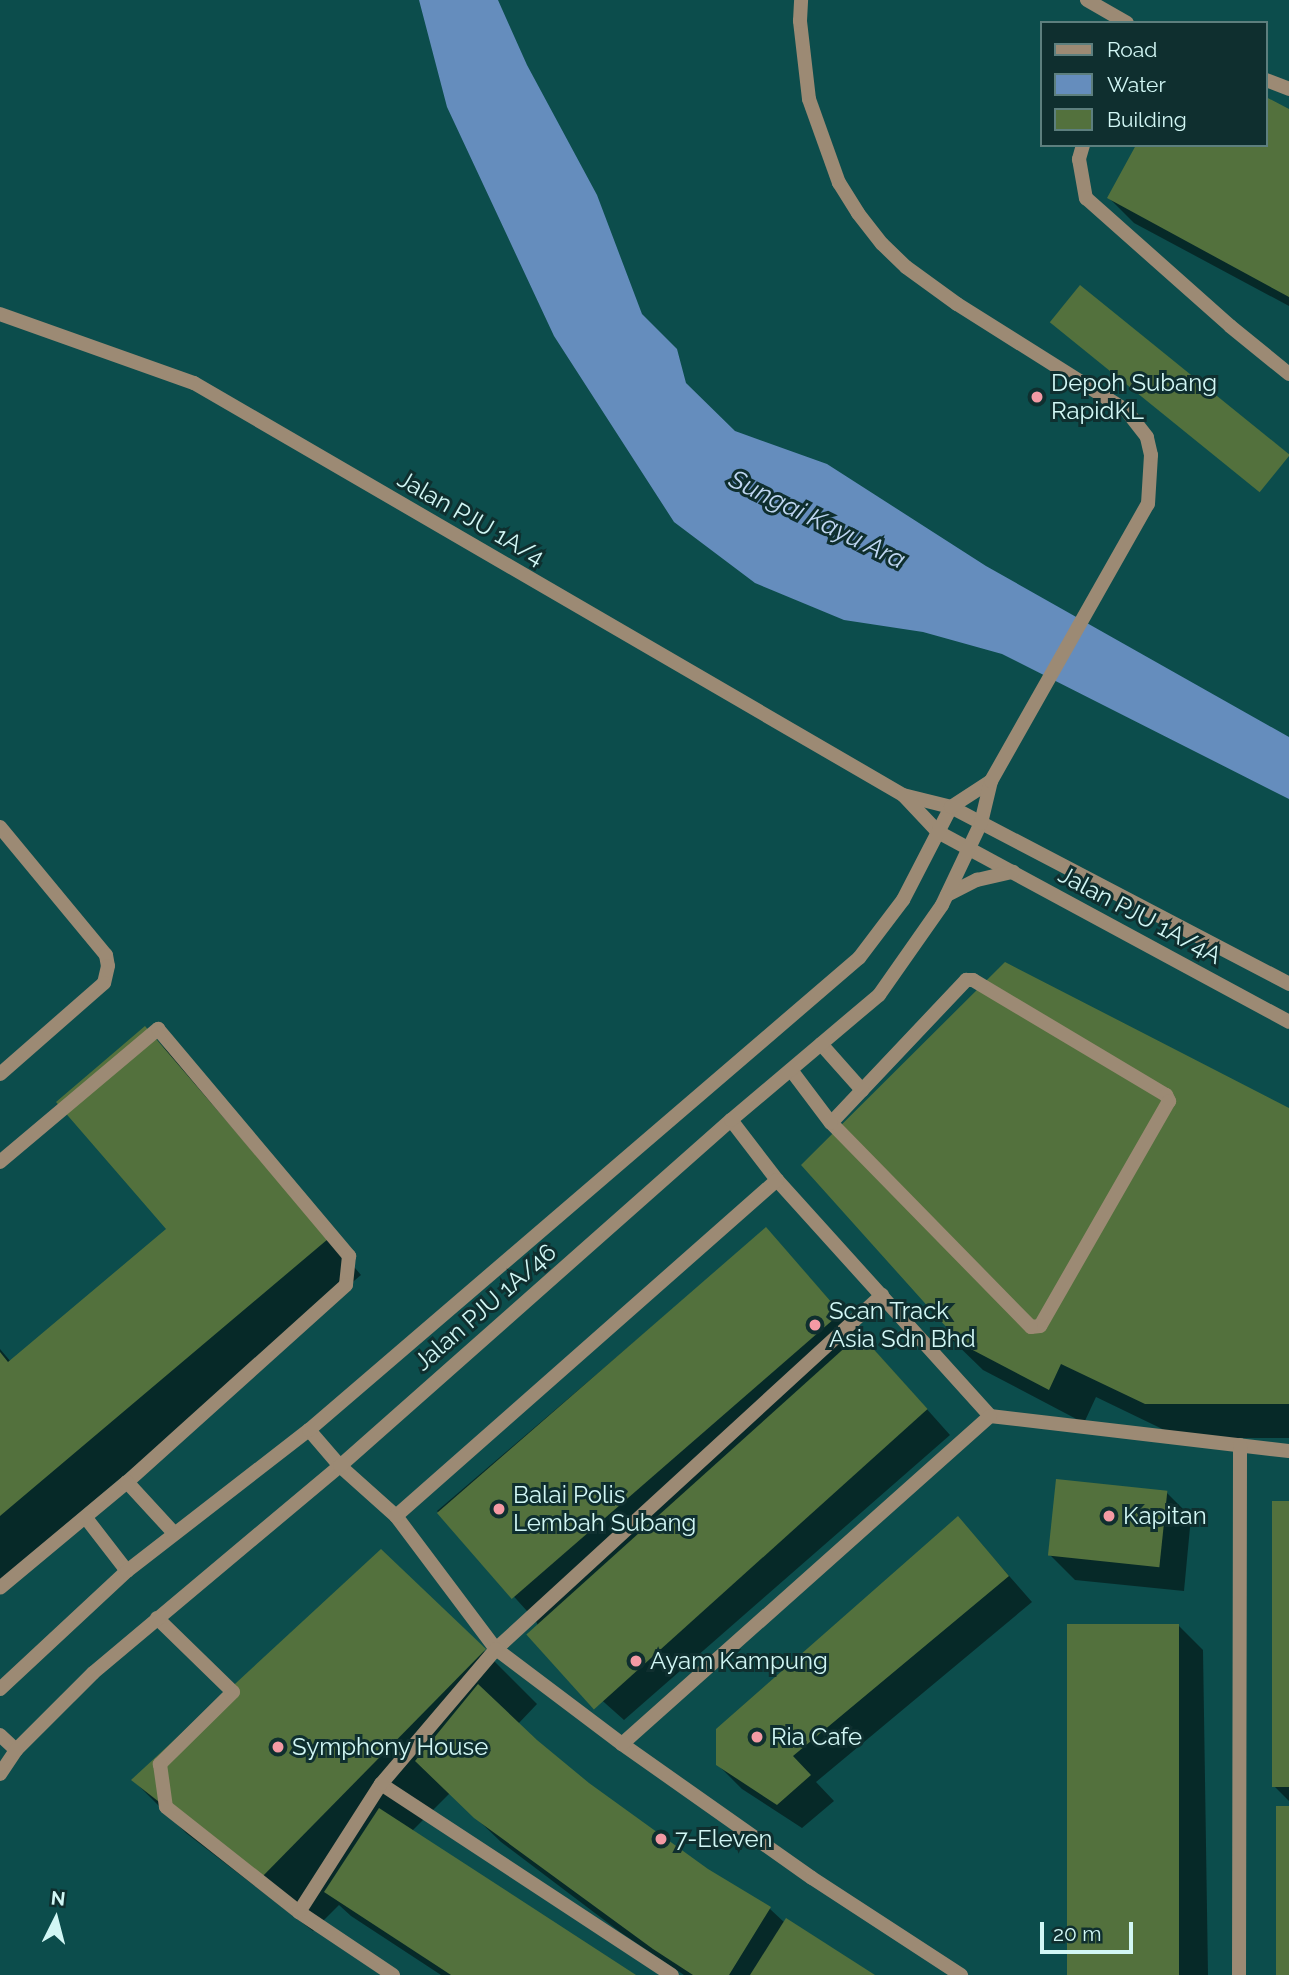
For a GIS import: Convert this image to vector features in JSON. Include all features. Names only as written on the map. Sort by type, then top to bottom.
[{"type":"street","points":[[801,0],[800,21],[809,99],[838,183],[858,213],[882,244],[926,282],[1127,411],[1147,437],[1152,455],[1148,504],[995,774],[951,807]]},
{"type":"street","points":[[1087,0],[1124,21]]},
{"type":"street","points":[[1268,81],[1289,89]]},
{"type":"street","points":[[1082,147],[1079,159],[1086,198],[1230,326],[1289,374]]},
{"type":"street","name":"Jalan PJU 1A/4","points":[[0,314],[194,383],[903,795],[951,807],[982,823]]},
{"type":"street","name":"Jalan PJU 1A/46","points":[[0,1774],[16,1750],[93,1673],[340,1466],[731,1120],[879,995],[924,934],[947,895],[982,823],[995,774]]},
{"type":"street","name":"Jalan PJU 1A/4","points":[[903,795],[938,832],[969,849]]},
{"type":"street","name":"Jalan PJU 1A/46","points":[[0,1689],[127,1571],[173,1532],[309,1430],[859,958],[903,900],[951,807]]},
{"type":"street","name":"Jalan PJU 1A/4A","points":[[982,823],[1289,984]]},
{"type":"street","points":[[0,827],[106,955],[108,967],[104,983],[0,1073]]},
{"type":"street","name":"Jalan PJU 1A/4A","points":[[969,849],[1289,1021]]},
{"type":"street","points":[[947,895],[976,880],[1013,872]]},
{"type":"street","points":[[791,1070],[831,1123],[1031,1327],[1040,1326],[1169,1101],[1166,1095],[973,980],[966,980],[831,1123]]},
{"type":"street","points":[[0,1162],[158,1029],[349,1256],[346,1285],[127,1482],[0,1588]]},
{"type":"street","points":[[821,1044],[862,1090]]},
{"type":"street","points":[[731,1120],[777,1180],[990,1416],[1289,1451]]},
{"type":"street","points":[[396,1516],[777,1180]]},
{"type":"street","points":[[299,1912],[381,1784],[496,1648],[882,1295]]},
{"type":"street","points":[[622,1744],[990,1416]]},
{"type":"street","points":[[309,1430],[340,1466],[396,1516],[496,1648],[622,1744],[812,1878],[961,1975]]},
{"type":"street","points":[[1239,1975],[1240,1445]]},
{"type":"street","points":[[127,1482],[173,1532]]},
{"type":"street","points":[[86,1517],[127,1571]]},
{"type":"street","points":[[157,1618],[233,1692],[160,1764],[166,1807],[299,1912],[393,1975]]},
{"type":"street","points":[[0,1735],[16,1750]]},
{"type":"street","points":[[381,1784],[672,1975]]},
{"type":"water","name":"Sungai Kayu Ara","points":[[419,0],[498,0],[527,65],[597,195],[642,314],[677,349],[686,383],[735,431],[827,464],[986,566],[1289,737],[1289,799],[1002,654],[923,632],[844,620],[755,583],[674,522],[554,336],[447,107]]},
{"type":"building","points":[[1268,98],[1289,109],[1289,297],[1107,198],[1135,147],[1268,147]]},
{"type":"building","points":[[1080,285],[1289,454],[1260,492],[1050,322]]},
{"type":"building","points":[[1005,962],[1289,1108],[1289,1404],[1145,1404],[1061,1364],[1049,1390],[946,1336],[949,1330],[801,1165]]},
{"type":"building","points":[[145,1026],[328,1239],[0,1516],[0,1352],[8,1362],[166,1229],[56,1102]]},
{"type":"building","points":[[766,1227],[841,1313],[512,1599],[437,1513]]},
{"type":"building","points":[[860,1334],[928,1409],[594,1709],[526,1634]]},
{"type":"building","points":[[1056,1479],[1167,1491],[1159,1567],[1048,1556]]},
{"type":"building","points":[[1272,1501],[1289,1501],[1289,1787],[1272,1787]]},
{"type":"building","points":[[958,1516],[1009,1576],[793,1756],[811,1775],[777,1805],[716,1765],[716,1729]]},
{"type":"building","name":"Symphony House","points":[[381,1549],[486,1649],[259,1880],[131,1780]]},
{"type":"building","points":[[1067,1624],[1179,1624],[1179,1975],[1067,1975]]},
{"type":"building","points":[[478,1684],[537,1740],[589,1783],[708,1869],[771,1907],[729,1975],[693,1975],[653,1949],[474,1818],[415,1761]]},
{"type":"building","points":[[1276,1806],[1289,1806],[1289,1975],[1276,1975]]},
{"type":"building","points":[[379,1808],[636,1975],[451,1975],[324,1892]]},
{"type":"building","points":[[786,1918],[875,1975],[750,1975]]},
{"type":"place","name":"Depoh Subang RapidKL","points":[[1037,397]]},
{"type":"place","name":"Scan Track Asia Sdn Bhd","points":[[815,1325]]},
{"type":"place","name":"Balai Polis Lembah Subang","points":[[499,1509]]},
{"type":"place","name":"Kapitan","points":[[1109,1516]]},
{"type":"place","name":"Ayam Kampung","points":[[636,1661]]},
{"type":"place","name":"Ria Cafe","points":[[757,1737]]},
{"type":"place","name":"Symphony House","points":[[278,1747]]},
{"type":"place","name":"7-Eleven","points":[[661,1839]]}]
